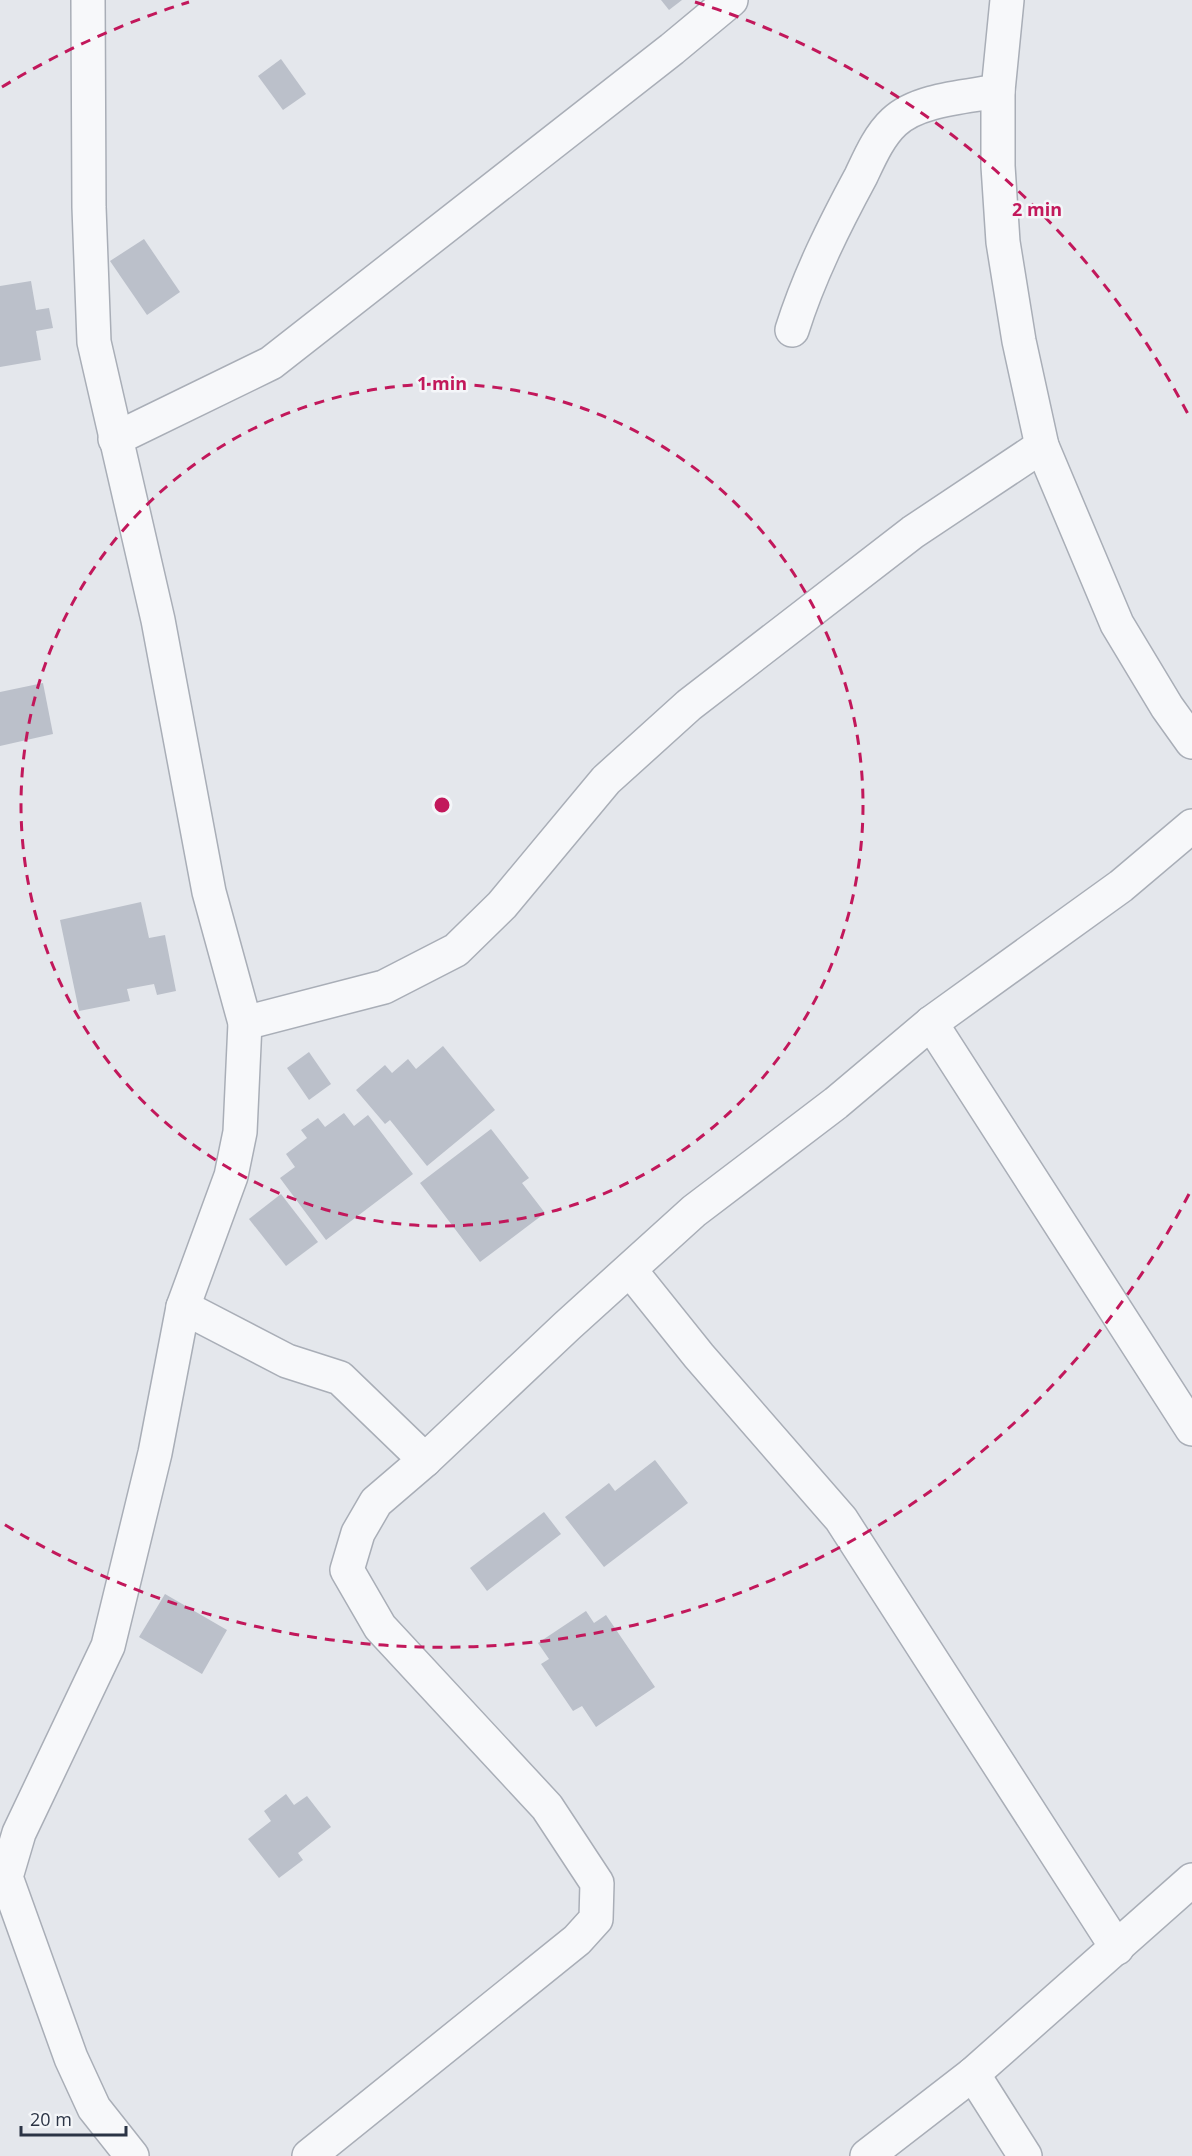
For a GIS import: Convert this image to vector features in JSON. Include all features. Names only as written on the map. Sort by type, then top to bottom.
[{"type":"street","points":[[115,439],[271,363],[653,64],[731,0]]},
{"type":"street","points":[[1007,0],[998,91],[998,166],[1004,243],[1019,341],[1042,446],[1117,624],[1167,707],[1192,742]]},
{"type":"street","points":[[96,6],[89,207],[94,342],[158,620],[209,892],[244,1023],[240,1132],[234,1165],[183,1307],[155,1453],[108,1646],[19,1833],[6,1877],[71,2058],[94,2108],[132,2156]]},
{"type":"street","points":[[792,330],[804,292],[838,218],[879,141],[895,121],[922,105],[998,91]]},
{"type":"street","points":[[244,1023],[384,987],[456,950],[502,905],[606,780],[689,705],[913,532],[1042,446]]},
{"type":"street","points":[[309,2156],[577,1940],[596,1919],[597,1883],[547,1807],[380,1627],[347,1570],[358,1533],[376,1502],[425,1461],[567,1326],[694,1211],[836,1103],[931,1023],[1120,885],[1192,826]]},
{"type":"street","points":[[931,1023],[1192,1430]]},
{"type":"street","points":[[630,1270],[699,1356],[841,1519],[1117,1948]]},
{"type":"street","points":[[183,1307],[287,1361],[340,1378],[425,1461]]},
{"type":"street","points":[[867,2156],[973,2074],[1192,1880]]},
{"type":"street","points":[[973,2074],[1025,2156]]},
{"type":"building","points":[[661,0],[682,0],[669,10]]},
{"type":"building","points":[[281,59],[306,94],[283,110],[258,76]]},
{"type":"building","points":[[144,239],[180,292],[147,315],[110,261]]},
{"type":"building","points":[[31,281],[36,310],[49,308],[53,328],[36,331],[41,360],[0,367],[0,286]]},
{"type":"building","points":[[43,683],[53,734],[0,746],[0,692]]},
{"type":"building","points":[[141,902],[149,938],[165,935],[176,991],[157,995],[154,984],[127,989],[130,1001],[79,1011],[60,920]]},
{"type":"building","points":[[443,1046],[495,1110],[427,1166],[390,1120],[385,1124],[356,1090],[385,1065],[392,1073],[408,1059],[416,1069]]},
{"type":"building","points":[[309,1052],[331,1084],[309,1100],[287,1068]]},
{"type":"building","points":[[344,1113],[354,1126],[368,1115],[413,1174],[326,1240],[280,1178],[295,1167],[286,1154],[307,1138],[301,1130],[318,1118],[325,1127]]},
{"type":"building","points":[[491,1129],[529,1178],[522,1183],[545,1213],[480,1262],[420,1183]]},
{"type":"building","points":[[281,1194],[318,1242],[286,1266],[249,1219]]},
{"type":"building","points":[[655,1460],[688,1503],[604,1567],[565,1517],[609,1483],[615,1491]]},
{"type":"building","points":[[544,1512],[561,1534],[487,1591],[470,1568]]},
{"type":"building","points":[[165,1594],[227,1630],[202,1674],[139,1637]]},
{"type":"building","points":[[586,1611],[594,1623],[606,1615],[655,1687],[596,1727],[582,1706],[573,1711],[541,1664],[549,1659],[538,1643]]},
{"type":"building","points":[[286,1794],[294,1805],[307,1796],[331,1827],[298,1853],[303,1860],[279,1878],[248,1839],[271,1821],[264,1811]]}]
